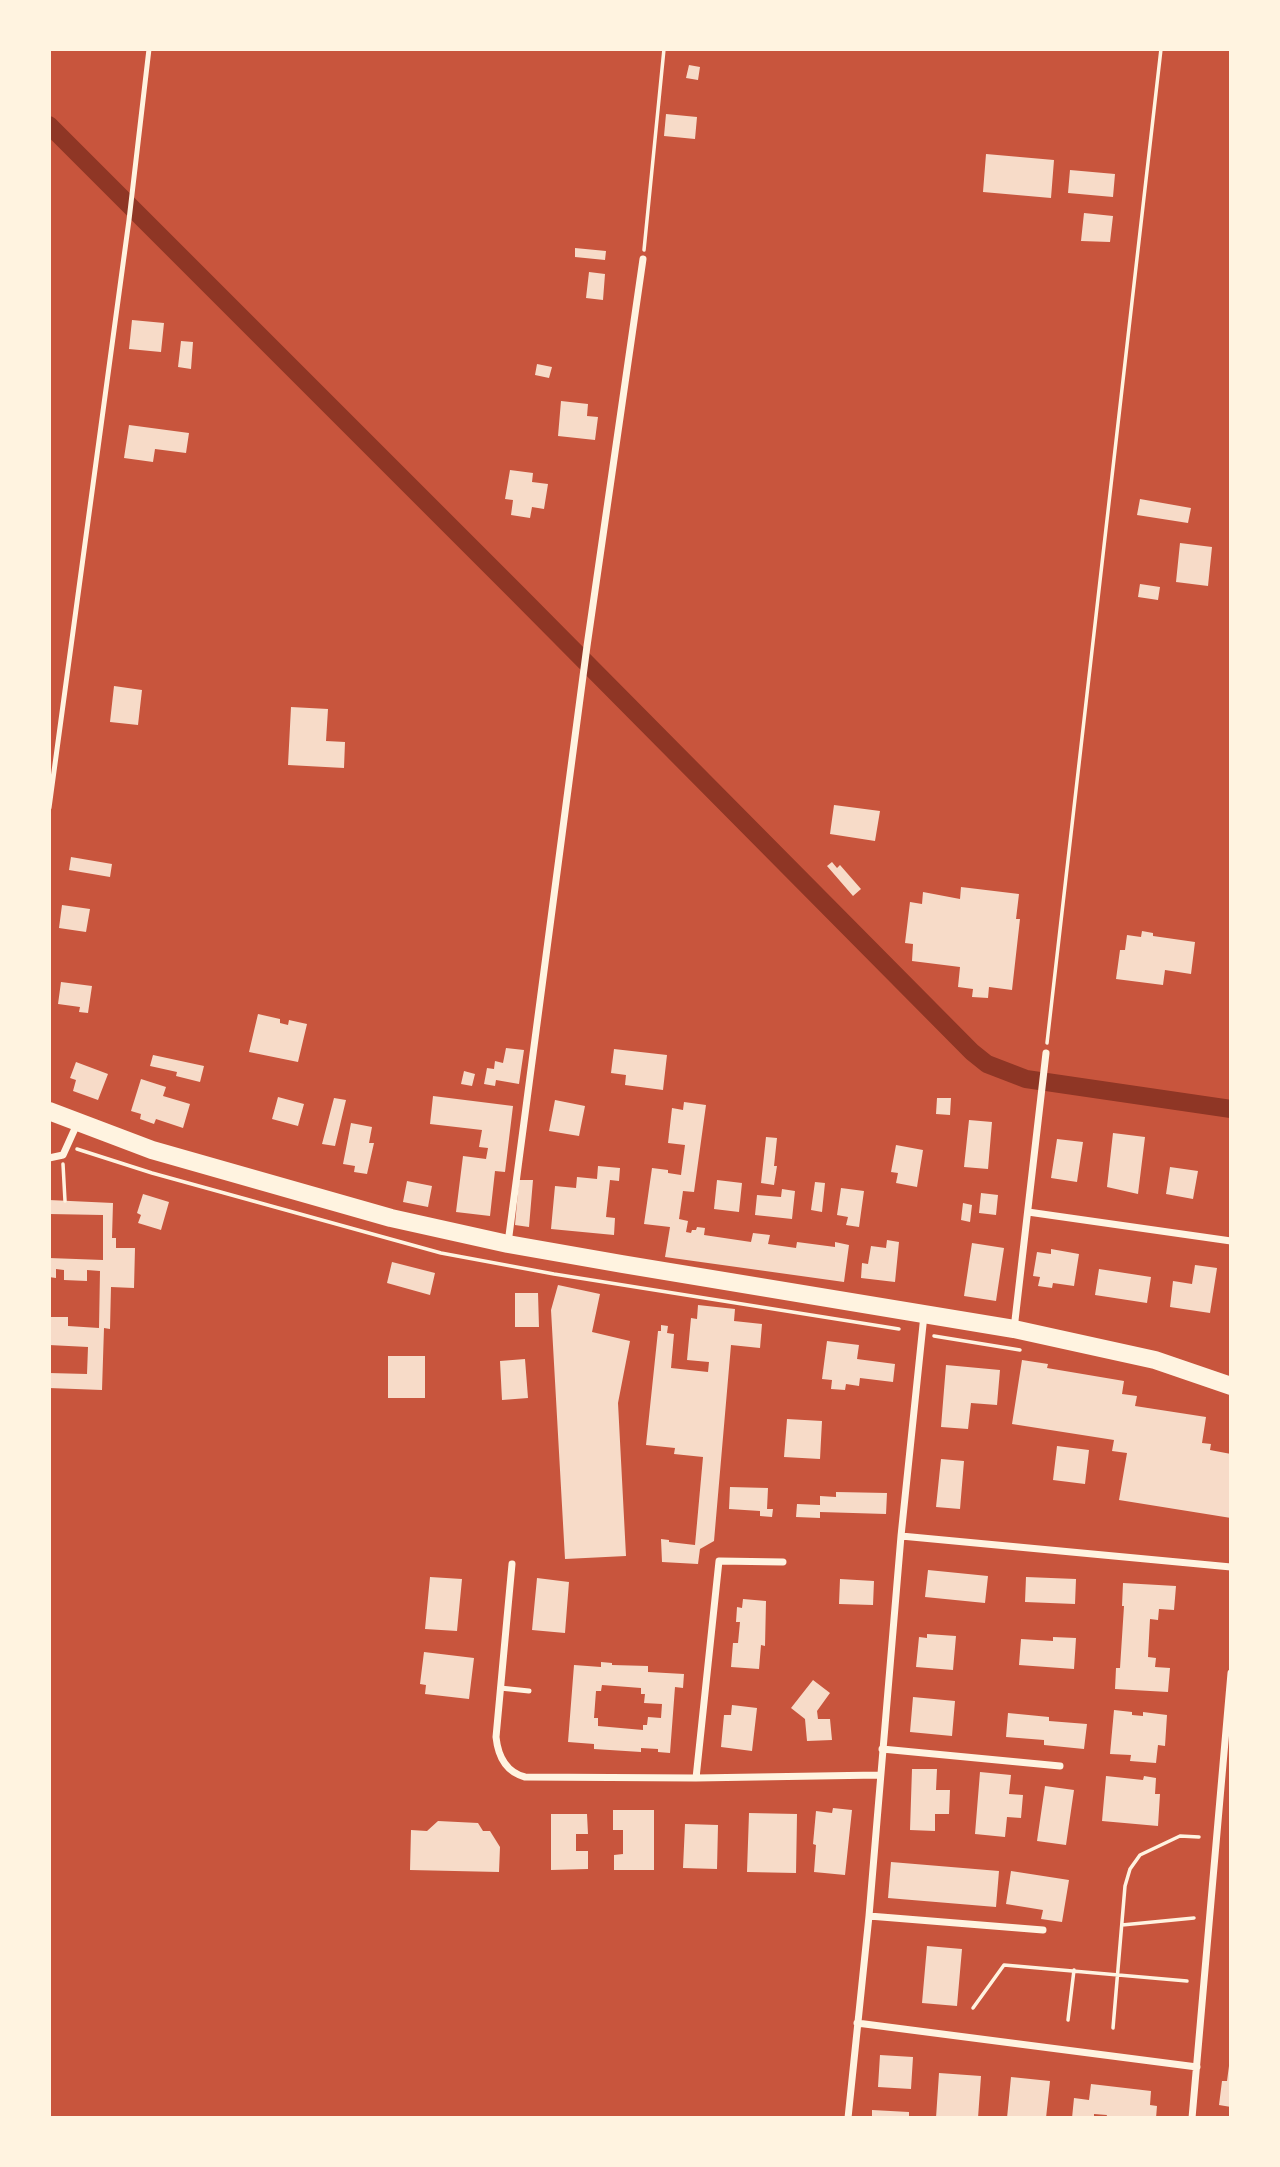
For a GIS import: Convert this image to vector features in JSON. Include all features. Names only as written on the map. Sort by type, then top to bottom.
[{"type":"main road","points":[[49,1111],[152,1150],[391,1218],[508,1244],[1014,1329],[1155,1360],[1231,1386]]},
{"type":"street","points":[[508,1244],[587,646],[643,259]]},
{"type":"street","points":[[1014,1329],[1046,1052]]},
{"type":"street","points":[[49,1158],[63,1155],[77,1123]]},
{"type":"street","points":[[1028,1212],[1231,1241]]},
{"type":"street","points":[[848,2118],[924,1314]]},
{"type":"street","points":[[901,1536],[1231,1567]]},
{"type":"street","points":[[696,1778],[719,1561],[783,1562]]},
{"type":"street","points":[[512,1564],[496,1737],[498,1752],[516,1774],[526,1777],[696,1778],[879,1775]]},
{"type":"street","points":[[1192,2118],[1231,1674]]},
{"type":"street","points":[[882,1749],[1060,1766]]},
{"type":"street","points":[[869,1916],[1043,1930]]},
{"type":"street","points":[[857,2023],[1197,2067]]},
{"type":"lane","points":[[49,808],[129,220],[149,49]]},
{"type":"lane","points":[[500,1688],[529,1691]]},
{"type":"path","points":[[643,259],[664,49]]},
{"type":"path","points":[[1046,1052],[1161,49]]},
{"type":"path","points":[[63,1155],[65,1201]]},
{"type":"path","points":[[1113,2028],[1125,1886],[1130,1869],[1140,1856],[1180,1836],[1199,1837]]},
{"type":"path","points":[[1122,1925],[1194,1918]]},
{"type":"path","points":[[972,2008],[1004,1965],[1187,1981]]},
{"type":"path","points":[[1068,2020],[1074,1970]]},
{"type":"building","points":[[689,65],[700,67],[698,80],[686,78]]},
{"type":"building","points":[[666,114],[697,117],[695,139],[664,136]]},
{"type":"building","points":[[986,154],[1054,160],[1051,198],[983,192]]},
{"type":"building","points":[[1070,170],[1115,174],[1113,197],[1068,193]]},
{"type":"building","points":[[1084,213],[1113,216],[1110,242],[1081,241]]},
{"type":"building","points":[[575,248],[606,251],[605,260],[575,257]]},
{"type":"building","points":[[589,272],[605,274],[603,300],[586,298]]},
{"type":"building","points":[[132,320],[164,323],[161,352],[129,349]]},
{"type":"building","points":[[181,341],[193,342],[191,369],[178,367]]},
{"type":"building","points":[[537,364],[552,367],[549,378],[535,375]]},
{"type":"building","points":[[561,401],[588,404],[587,416],[598,417],[595,440],[558,436]]},
{"type":"building","points":[[129,425],[189,433],[186,453],[155,449],[153,462],[124,458]]},
{"type":"building","points":[[510,470],[533,473],[532,482],[548,484],[544,509],[532,507],[530,518],[511,515],[513,500],[505,499]]},
{"type":"building","points":[[1140,499],[1191,508],[1188,523],[1137,515]]},
{"type":"building","points":[[1180,543],[1212,547],[1208,586],[1176,582]]},
{"type":"building","points":[[1140,584],[1160,587],[1158,600],[1138,597]]},
{"type":"building","points":[[114,686],[142,690],[138,725],[110,722]]},
{"type":"building","points":[[291,707],[328,709],[326,741],[345,742],[344,768],[288,765]]},
{"type":"building","points":[[834,805],[880,811],[875,841],[830,834]]},
{"type":"building","points":[[71,857],[112,864],[110,877],[69,870]]},
{"type":"building","points":[[832,862],[837,868],[840,865],[861,889],[853,896],[827,866]]},
{"type":"building","points":[[961,887],[1019,894],[1016,919],[1020,919],[1012,990],[989,987],[988,998],[972,997],[973,989],[958,987],[960,967],[912,961],[913,944],[905,943],[910,902],[922,904],[923,892],[960,899]]},
{"type":"building","points":[[62,905],[90,909],[86,932],[59,928]]},
{"type":"building","points":[[1142,931],[1153,933],[1153,936],[1195,942],[1191,974],[1165,970],[1163,985],[1116,979],[1120,950],[1125,950],[1127,935],[1141,937]]},
{"type":"building","points":[[61,982],[92,986],[88,1013],[79,1012],[80,1007],[58,1004]]},
{"type":"building","points":[[258,1014],[280,1019],[280,1023],[288,1025],[289,1020],[307,1024],[298,1062],[249,1052]]},
{"type":"building","points":[[506,1048],[524,1050],[519,1084],[496,1080],[495,1086],[484,1084],[487,1068],[494,1069],[495,1061],[503,1063]]},
{"type":"building","points":[[614,1049],[667,1055],[663,1090],[625,1085],[626,1075],[611,1073]]},
{"type":"building","points":[[153,1055],[204,1066],[200,1082],[176,1076],[177,1072],[150,1066]]},
{"type":"building","points":[[76,1062],[108,1074],[98,1100],[73,1091],[76,1080],[70,1078]]},
{"type":"building","points":[[464,1071],[475,1074],[472,1086],[461,1084]]},
{"type":"building","points":[[141,1079],[166,1087],[163,1096],[190,1104],[183,1128],[156,1119],[154,1124],[140,1119],[141,1114],[131,1111]]},
{"type":"building","points":[[433,1096],[513,1106],[505,1172],[495,1171],[490,1216],[456,1212],[463,1156],[486,1159],[488,1148],[479,1147],[482,1130],[430,1124]]},
{"type":"building","points":[[278,1097],[304,1104],[298,1126],[272,1119]]},
{"type":"building","points":[[334,1098],[346,1100],[335,1146],[322,1144]]},
{"type":"building","points":[[937,1098],[951,1098],[950,1115],[936,1114]]},
{"type":"building","points":[[555,1100],[585,1106],[579,1136],[549,1131]]},
{"type":"building","points":[[684,1102],[706,1105],[694,1192],[683,1191],[679,1219],[688,1221],[686,1232],[691,1233],[697,1227],[705,1228],[704,1235],[751,1242],[753,1233],[770,1235],[768,1244],[796,1248],[797,1242],[835,1247],[835,1242],[849,1245],[844,1282],[665,1257],[670,1227],[644,1224],[652,1168],[681,1175],[685,1145],[668,1143],[672,1108],[683,1110]]},
{"type":"building","points":[[969,1120],[992,1122],[988,1169],[964,1167]]},
{"type":"building","points":[[351,1123],[372,1127],[369,1143],[374,1143],[367,1174],[354,1172],[355,1166],[343,1164]]},
{"type":"building","points":[[1113,1133],[1145,1137],[1138,1194],[1107,1187]]},
{"type":"building","points":[[766,1137],[777,1138],[774,1185],[761,1183]]},
{"type":"building","points":[[1057,1139],[1083,1142],[1077,1182],[1051,1178]]},
{"type":"building","points":[[896,1145],[923,1150],[917,1187],[896,1183],[898,1173],[891,1172]]},
{"type":"building","points":[[598,1166],[620,1168],[619,1181],[610,1180],[606,1217],[615,1218],[614,1235],[551,1229],[555,1186],[576,1188],[577,1177],[597,1179]]},
{"type":"building","points":[[1170,1167],[1198,1171],[1193,1199],[1166,1194]]},
{"type":"building","points":[[519,1180],[533,1180],[529,1227],[515,1225]]},
{"type":"building","points":[[717,1180],[742,1183],[739,1212],[714,1209]]},
{"type":"building","points":[[407,1181],[432,1186],[428,1207],[403,1202]]},
{"type":"building","points":[[815,1182],[825,1183],[822,1212],[811,1210]]},
{"type":"building","points":[[841,1188],[864,1191],[859,1227],[846,1225],[848,1217],[837,1215]]},
{"type":"building","points":[[782,1189],[795,1191],[792,1219],[755,1215],[757,1195],[781,1197]]},
{"type":"building","points":[[981,1193],[998,1195],[996,1215],[979,1213]]},
{"type":"building","points":[[143,1194],[169,1202],[161,1230],[138,1223],[141,1215],[137,1213]]},
{"type":"building","points":[[49,1200],[113,1203],[112,1238],[116,1238],[116,1248],[135,1248],[134,1288],[111,1287],[110,1329],[104,1328],[102,1390],[49,1388],[49,1373],[87,1374],[88,1347],[49,1345],[49,1317],[68,1317],[68,1326],[99,1328],[100,1271],[87,1270],[87,1281],[64,1280],[64,1270],[56,1269],[56,1278],[49,1277],[49,1258],[103,1260],[103,1215],[49,1214]]},
{"type":"building","points":[[963,1203],[972,1205],[970,1222],[961,1220]]},
{"type":"building","points":[[887,1240],[899,1242],[895,1282],[861,1278],[862,1263],[868,1264],[871,1246],[886,1248]]},
{"type":"building","points":[[972,1243],[1004,1248],[996,1301],[964,1296]]},
{"type":"building","points":[[1051,1249],[1079,1254],[1074,1286],[1053,1283],[1052,1288],[1038,1286],[1040,1277],[1033,1276],[1037,1252],[1051,1254]]},
{"type":"building","points":[[392,1262],[435,1273],[430,1295],[387,1283]]},
{"type":"building","points":[[1195,1265],[1217,1268],[1210,1313],[1170,1307],[1173,1281],[1192,1284]]},
{"type":"building","points":[[1099,1269],[1151,1277],[1147,1303],[1095,1295]]},
{"type":"building","points":[[558,1285],[600,1294],[592,1332],[630,1341],[618,1403],[626,1556],[565,1559],[551,1310]]},
{"type":"building","points":[[515,1293],[538,1293],[539,1327],[515,1327]]},
{"type":"building","points":[[698,1305],[735,1309],[734,1321],[762,1324],[760,1348],[731,1345],[714,1541],[700,1549],[698,1564],[662,1562],[661,1539],[695,1545],[703,1457],[674,1454],[675,1448],[646,1445],[658,1331],[661,1331],[661,1325],[668,1326],[667,1333],[674,1334],[671,1368],[708,1372],[709,1362],[687,1360],[691,1318],[697,1319]]},
{"type":"building","points":[[827,1341],[859,1345],[857,1359],[895,1364],[893,1382],[860,1378],[859,1386],[846,1384],[845,1390],[831,1389],[832,1380],[822,1379]]},
{"type":"building","points":[[388,1356],[425,1356],[425,1398],[388,1398]]},
{"type":"building","points":[[525,1359],[528,1398],[502,1400],[500,1361]]},
{"type":"building","points":[[1022,1360],[1048,1364],[1047,1368],[1124,1381],[1122,1394],[1137,1396],[1135,1406],[1206,1417],[1202,1443],[1211,1444],[1210,1450],[1231,1454],[1231,1518],[1119,1500],[1127,1453],[1112,1451],[1114,1440],[1012,1424]]},
{"type":"building","points":[[946,1365],[1000,1370],[997,1405],[971,1403],[968,1429],[941,1427]]},
{"type":"building","points":[[787,1419],[822,1421],[820,1459],[784,1457]]},
{"type":"building","points":[[1057,1446],[1089,1450],[1085,1484],[1053,1480]]},
{"type":"building","points":[[941,1459],[964,1461],[960,1509],[936,1507]]},
{"type":"building","points":[[730,1487],[768,1488],[767,1509],[773,1509],[772,1517],[760,1516],[760,1511],[729,1509]]},
{"type":"building","points":[[836,1492],[887,1493],[886,1514],[820,1512],[820,1518],[796,1517],[797,1504],[820,1505],[820,1496],[836,1497]]},
{"type":"building","points":[[928,1570],[988,1576],[985,1603],[925,1597]]},
{"type":"building","points":[[430,1577],[462,1579],[457,1631],[425,1629]]},
{"type":"building","points":[[1026,1577],[1076,1579],[1075,1604],[1025,1602]]},
{"type":"building","points":[[537,1578],[569,1582],[565,1633],[532,1630]]},
{"type":"building","points":[[840,1579],[874,1581],[873,1605],[839,1604]]},
{"type":"building","points":[[1123,1583],[1176,1586],[1174,1610],[1159,1609],[1158,1620],[1150,1619],[1148,1657],[1156,1658],[1155,1667],[1170,1668],[1168,1692],[1115,1689],[1116,1668],[1120,1668]]},
{"type":"building","points":[[743,1599],[766,1601],[765,1646],[761,1645],[759,1669],[731,1667],[733,1643],[738,1643],[740,1622],[736,1622],[737,1607],[742,1608]]},
{"type":"building","points":[[927,1634],[956,1636],[953,1670],[916,1667],[919,1637],[927,1638]]},
{"type":"building","points":[[1053,1637],[1076,1638],[1074,1669],[1019,1665],[1021,1639],[1053,1641]]},
{"type":"building","points":[[424,1652],[474,1658],[469,1699],[425,1694],[426,1685],[420,1684]]},
{"type":"building","points":[[601,1662],[648,1666],[648,1672],[684,1674],[683,1688],[675,1687],[670,1753],[641,1748],[641,1752],[594,1749],[594,1744],[568,1742],[574,1665],[601,1667]],"holes":[[[602,1685],[641,1688],[641,1694],[645,1694],[644,1703],[662,1704],[661,1718],[648,1717],[643,1730],[598,1726],[598,1718],[594,1718],[596,1691],[601,1691]]]},
{"type":"building","points":[[813,1680],[830,1693],[817,1711],[818,1719],[830,1719],[832,1740],[807,1741],[805,1719],[791,1708]]},
{"type":"building","points":[[913,1697],[955,1701],[952,1736],[910,1732]]},
{"type":"building","points":[[732,1705],[757,1708],[752,1751],[721,1747],[724,1715],[731,1715]]},
{"type":"building","points":[[1114,1710],[1132,1712],[1132,1715],[1143,1716],[1143,1712],[1167,1715],[1165,1746],[1158,1745],[1156,1763],[1130,1761],[1131,1755],[1110,1754]]},
{"type":"building","points":[[1008,1713],[1049,1717],[1049,1721],[1087,1724],[1084,1749],[1044,1745],[1044,1740],[1006,1737]]},
{"type":"building","points":[[912,1769],[937,1769],[936,1790],[950,1790],[949,1814],[935,1814],[935,1831],[910,1830]]},
{"type":"building","points":[[980,1772],[1011,1775],[1009,1794],[1023,1795],[1021,1818],[1007,1817],[1005,1837],[975,1834]]},
{"type":"building","points":[[1106,1776],[1143,1780],[1144,1776],[1156,1778],[1155,1794],[1160,1794],[1158,1826],[1102,1821]]},
{"type":"building","points":[[1045,1786],[1074,1790],[1066,1845],[1037,1841]]},
{"type":"building","points":[[833,1808],[852,1810],[845,1875],[814,1872],[816,1811],[832,1813]]},
{"type":"building","points":[[613,1810],[654,1810],[654,1870],[614,1870],[614,1855],[623,1854],[623,1830],[613,1830]]},
{"type":"building","points":[[749,1813],[797,1814],[796,1873],[747,1872]]},
{"type":"building","points":[[551,1814],[587,1814],[588,1834],[576,1834],[576,1851],[588,1851],[588,1869],[551,1870]]},
{"type":"building","points":[[438,1821],[478,1823],[483,1831],[490,1831],[500,1847],[499,1872],[410,1870],[411,1830],[427,1831]]},
{"type":"building","points":[[685,1824],[718,1825],[717,1869],[683,1868]]},
{"type":"building","points":[[891,1862],[999,1871],[996,1907],[888,1898]]},
{"type":"building","points":[[1011,1871],[1069,1880],[1062,1922],[1041,1919],[1043,1910],[1006,1904]]},
{"type":"building","points":[[927,1946],[962,1949],[957,2006],[922,2003]]},
{"type":"building","points":[[880,2055],[913,2057],[911,2089],[878,2087]]},
{"type":"building","points":[[1229,2066],[1231,2107],[1219,2105],[1222,2081],[1227,2081]]},
{"type":"building","points":[[939,2073],[981,2076],[978,2118],[936,2118]]},
{"type":"building","points":[[1011,2077],[1050,2081],[1046,2118],[1007,2118]]},
{"type":"building","points":[[1091,2084],[1151,2091],[1150,2105],[1157,2106],[1156,2118],[1106,2118],[1107,2115],[1094,2114],[1094,2118],[1072,2118],[1074,2098],[1089,2100]]},
{"type":"building","points":[[872,2110],[909,2112],[909,2118],[872,2118]]},
{"type":"waterway","points":[[49,125],[972,1052],[987,1064],[1026,1079],[1231,1109]]}]
